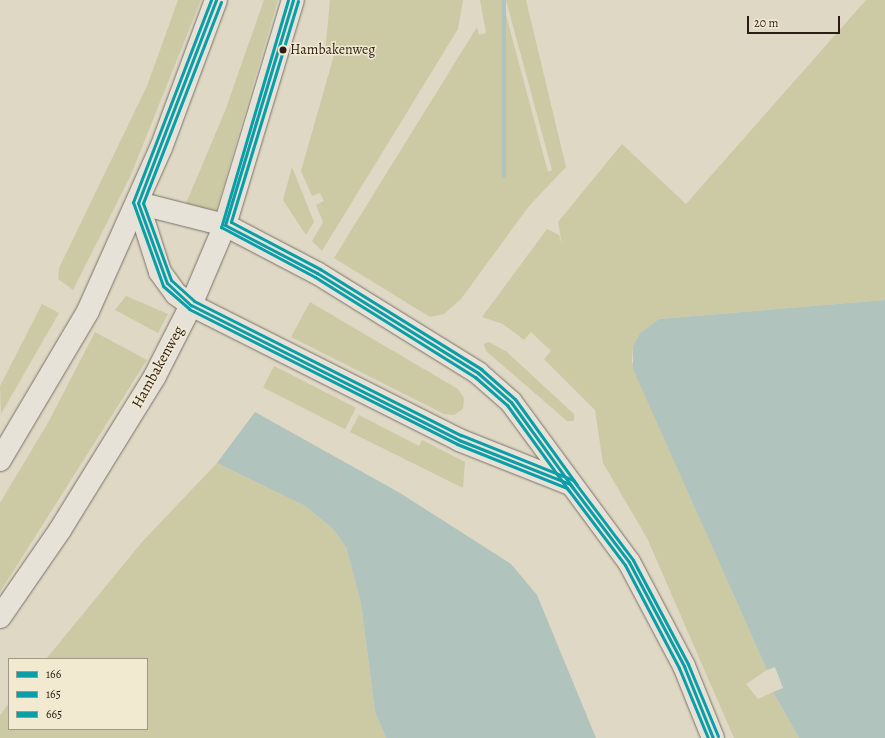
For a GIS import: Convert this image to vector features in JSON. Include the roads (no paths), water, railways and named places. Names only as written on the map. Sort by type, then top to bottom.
[{"type":"main road","points":[[0,460],[88,311],[138,203],[216,0]]},
{"type":"main road","name":"Hambakenweg","points":[[0,617],[60,530],[155,376],[191,305],[225,225],[293,0]]},
{"type":"main road","points":[[138,203],[225,225],[317,273],[478,373],[511,402],[629,562],[684,666],[713,738]]},
{"type":"main road","points":[[138,203],[160,272],[176,294],[191,305],[459,440],[570,484]]},
{"type":"place","name":"Hambakenweg","points":[[283,50]]}]
